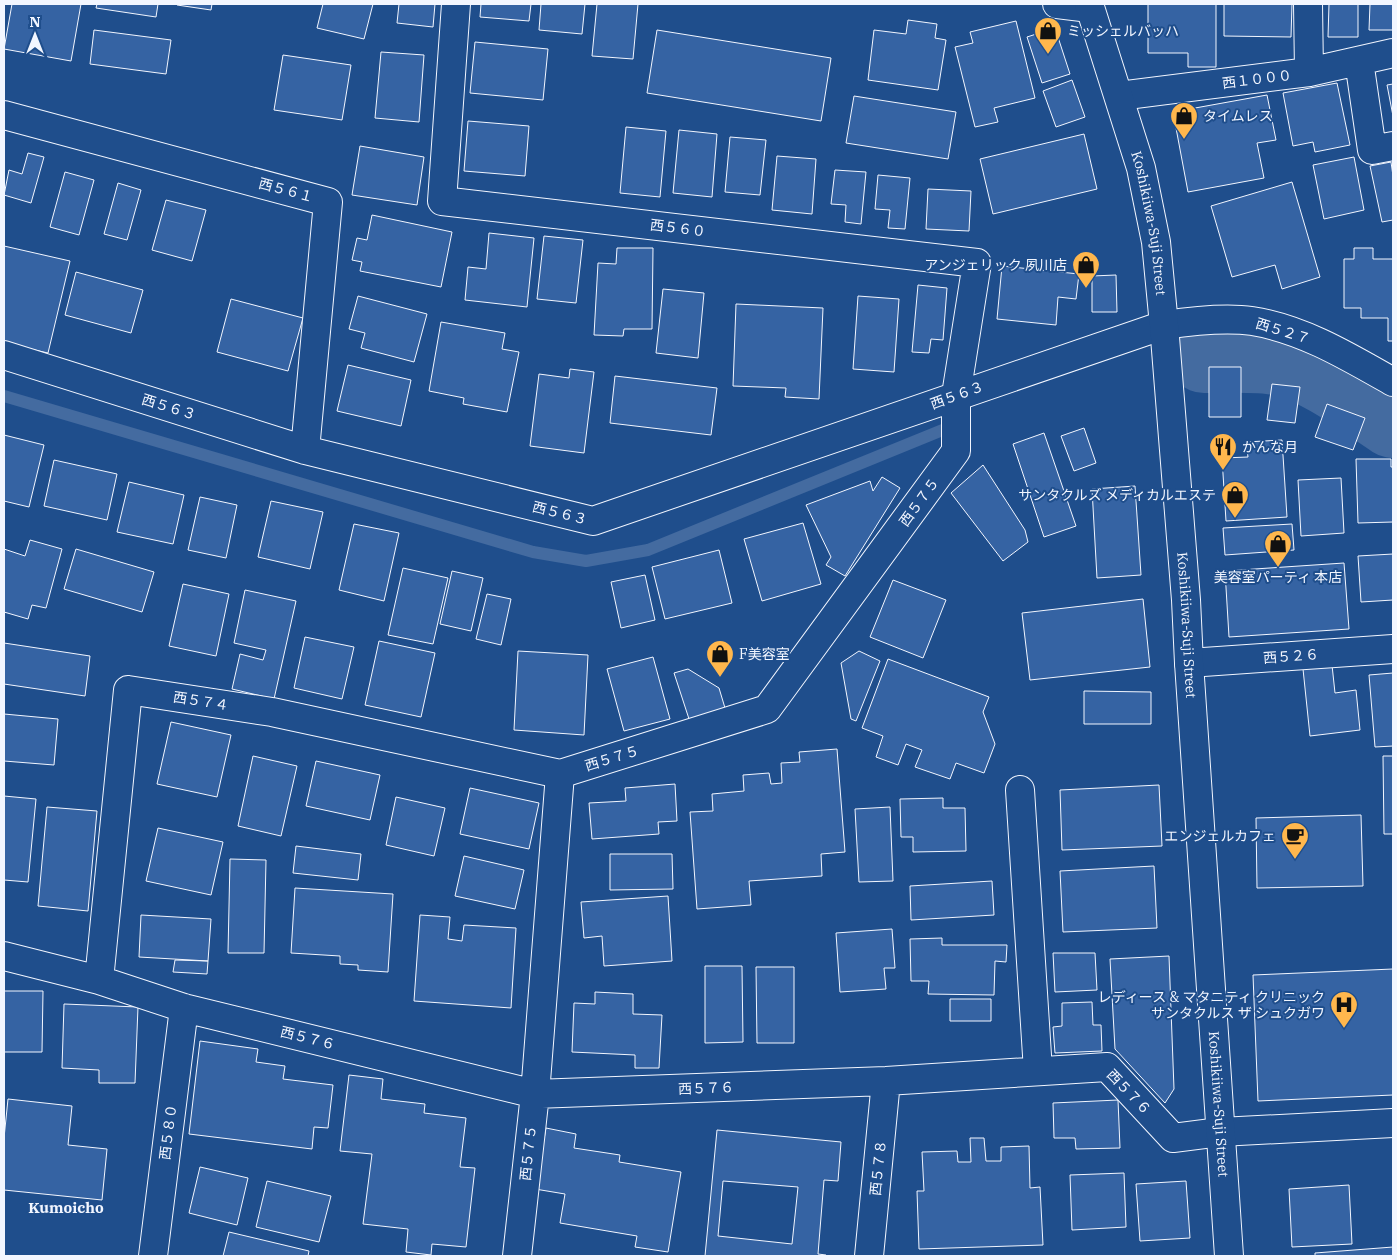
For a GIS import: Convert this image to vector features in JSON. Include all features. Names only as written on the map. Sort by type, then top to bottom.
[{"type":"street","name":"西５６０","points":[[456,4],[442,201],[976,263],[956,395]]},
{"type":"street","points":[[1057,4],[1090,6]]},
{"type":"street","points":[[1308,4],[1309,72]]},
{"type":"street","name":"Koshikiiwa-Suji Street","points":[[1090,6],[1141,168],[1156,242],[1165,331],[1186,600],[1229,1256]]},
{"type":"street","name":"西１０００","points":[[1118,96],[1309,72],[1393,53]]},
{"type":"street","points":[[1359,61],[1372,150],[1393,146]]},
{"type":"street","name":"西５６１","points":[[4,115],[328,202],[305,450]]},
{"type":"street","name":"西５２７","points":[[1165,331],[1192,320],[1252,321],[1309,338],[1393,382]]},
{"type":"street","name":"西５６３","points":[[4,355],[305,450],[593,521],[956,395],[1165,331]]},
{"type":"street","name":"西５７５","points":[[517,1256],[535,1094],[560,774],[767,709],[956,451],[956,395]]},
{"type":"street","name":"西５２６","points":[[1189,662],[1393,649]]},
{"type":"street","name":"西５７４","points":[[99,980],[128,690],[272,712],[560,774]]},
{"type":"street","points":[[1020,790],[1038,1071]]},
{"type":"street","name":"西５７６","points":[[4,956],[99,980],[184,1008],[535,1094],[886,1081],[1107,1067],[1173,1138],[1220,1132],[1393,1123]]},
{"type":"street","name":"西５８０","points":[[152,1256],[184,1008]]},
{"type":"street","name":"西５７８","points":[[869,1256],[886,1081]]},
{"type":"building","points":[[12,4],[81,4],[71,61],[4,49]]},
{"type":"building","points":[[97,4],[158,4],[156,17],[96,8]]},
{"type":"building","points":[[178,4],[212,4],[211,10]]},
{"type":"building","points":[[323,4],[373,4],[364,39],[317,28]]},
{"type":"building","points":[[399,4],[435,4],[433,27],[397,23]]},
{"type":"building","points":[[481,4],[531,4],[529,21],[480,17]]},
{"type":"building","points":[[541,4],[585,4],[582,34],[539,30]]},
{"type":"building","points":[[597,4],[638,4],[633,59],[592,56]]},
{"type":"building","points":[[1148,4],[1216,4],[1216,67],[1188,67],[1188,53],[1148,53]]},
{"type":"building","points":[[1224,4],[1292,4],[1291,37],[1224,36]]},
{"type":"building","points":[[1329,4],[1358,4],[1358,37],[1328,37]]},
{"type":"building","points":[[1370,4],[1393,4],[1393,30],[1369,30]]},
{"type":"building","points":[[908,20],[937,24],[935,38],[946,40],[938,90],[868,80],[874,30],[906,34]]},
{"type":"building","points":[[1016,21],[1035,98],[994,108],[998,122],[975,127],[955,47],[973,43],[970,32]]},
{"type":"building","points":[[1055,28],[1070,74],[1042,83],[1027,37]]},
{"type":"building","points":[[94,30],[171,40],[166,74],[90,64]]},
{"type":"building","points":[[657,30],[831,58],[821,121],[647,93]]},
{"type":"building","points":[[475,42],[548,49],[543,100],[470,93]]},
{"type":"building","points":[[381,52],[424,55],[419,122],[375,118]]},
{"type":"building","points":[[283,55],[351,65],[342,120],[274,110]]},
{"type":"building","points":[[1072,80],[1085,117],[1056,127],[1043,91]]},
{"type":"building","points":[[1337,83],[1350,145],[1315,152],[1313,142],[1293,146],[1283,93]]},
{"type":"building","points":[[1393,84],[1393,116],[1387,85]]},
{"type":"building","points":[[1267,95],[1276,140],[1257,143],[1264,178],[1188,192],[1173,112]]},
{"type":"building","points":[[854,96],[956,112],[948,159],[846,143]]},
{"type":"building","points":[[468,121],[529,126],[525,176],[464,171]]},
{"type":"building","points":[[626,127],[666,131],[660,197],[620,193]]},
{"type":"building","points":[[679,130],[717,134],[712,197],[673,193]]},
{"type":"building","points":[[1084,134],[1097,189],[993,214],[980,159]]},
{"type":"building","points":[[730,137],[766,140],[760,195],[725,192]]},
{"type":"building","points":[[360,146],[424,157],[417,205],[352,195]]},
{"type":"building","points":[[28,153],[44,157],[31,203],[4,195],[9,170],[22,174]]},
{"type":"building","points":[[777,156],[816,159],[812,214],[772,210]]},
{"type":"building","points":[[1354,157],[1364,210],[1324,219],[1313,165]]},
{"type":"building","points":[[1391,162],[1393,176],[1393,220],[1382,222],[1370,166]]},
{"type":"building","points":[[835,170],[866,172],[861,224],[845,222],[846,205],[831,204]]},
{"type":"building","points":[[65,172],[94,180],[79,235],[50,227]]},
{"type":"building","points":[[878,175],[910,178],[905,229],[888,228],[890,210],[875,209]]},
{"type":"building","points":[[1292,182],[1320,277],[1282,289],[1275,265],[1232,277],[1211,206]]},
{"type":"building","points":[[118,183],[141,190],[127,240],[104,234]]},
{"type":"building","points":[[928,189],[971,191],[969,231],[926,229]]},
{"type":"building","points":[[166,200],[206,210],[192,261],[152,250]]},
{"type":"building","points":[[372,215],[452,232],[441,287],[360,271],[362,262],[352,260],[357,238],[367,240]]},
{"type":"building","points":[[489,233],[534,238],[527,307],[465,300],[468,267],[486,269]]},
{"type":"building","points":[[544,236],[583,240],[576,303],[537,299]]},
{"type":"building","points":[[4,246],[70,261],[48,353],[4,343]]},
{"type":"building","points":[[617,248],[653,248],[652,329],[624,329],[623,336],[594,335],[598,263],[616,264]]},
{"type":"building","points":[[1354,248],[1373,248],[1373,259],[1393,259],[1393,341],[1388,341],[1388,318],[1361,318],[1361,308],[1344,308],[1344,259],[1354,259]]},
{"type":"building","points":[[1002,266],[1079,274],[1076,299],[1058,297],[1056,325],[997,319]]},
{"type":"building","points":[[76,272],[143,290],[131,333],[65,315]]},
{"type":"building","points":[[1116,275],[1117,312],[1092,312],[1092,276]]},
{"type":"building","points":[[918,285],[947,288],[943,340],[931,339],[929,353],[912,352]]},
{"type":"building","points":[[663,289],[704,293],[698,358],[656,353]]},
{"type":"building","points":[[358,296],[427,314],[414,362],[361,348],[365,333],[349,329]]},
{"type":"building","points":[[858,296],[899,299],[894,372],[853,369]]},
{"type":"building","points":[[231,299],[303,318],[288,371],[217,352]]},
{"type":"building","points":[[736,304],[823,308],[819,399],[785,397],[786,388],[733,386]]},
{"type":"building","points":[[441,322],[505,333],[502,349],[519,352],[507,412],[463,404],[464,398],[429,391]]},
{"type":"building","points":[[348,365],[411,380],[401,426],[337,411]]},
{"type":"building","points":[[1209,367],[1241,367],[1241,417],[1209,417]]},
{"type":"building","points":[[570,369],[594,372],[584,453],[530,446],[539,374],[569,378]]},
{"type":"building","points":[[615,376],[717,388],[711,435],[610,423]]},
{"type":"building","points":[[1272,384],[1300,387],[1295,423],[1267,420]]},
{"type":"building","points":[[1327,404],[1365,418],[1353,450],[1315,437]]},
{"type":"building","points":[[1084,428],[1096,463],[1074,471],[1061,436]]},
{"type":"building","points":[[1044,433],[1076,526],[1044,537],[1013,444]]},
{"type":"building","points":[[4,435],[44,445],[29,507],[4,501]]},
{"type":"building","points":[[1282,440],[1287,517],[1226,521],[1222,458],[1248,457],[1246,442]]},
{"type":"building","points":[[1356,459],[1391,459],[1391,467],[1393,467],[1393,522],[1358,523]]},
{"type":"building","points":[[54,460],[117,474],[107,520],[44,506]]},
{"type":"building","points":[[983,465],[1025,530],[1028,542],[1003,561],[951,493]]},
{"type":"building","points":[[882,477],[900,488],[845,576],[826,565],[831,557],[806,505],[870,481],[873,491]]},
{"type":"building","points":[[1341,478],[1344,533],[1301,536],[1298,480]]},
{"type":"building","points":[[129,482],[184,495],[173,544],[117,532]]},
{"type":"building","points":[[1135,486],[1141,575],[1097,578],[1092,489]]},
{"type":"building","points":[[200,497],[237,505],[226,558],[188,550]]},
{"type":"building","points":[[271,501],[323,512],[310,569],[258,557]]},
{"type":"building","points":[[803,523],[821,584],[762,601],[744,539]]},
{"type":"building","points":[[354,524],[399,533],[384,601],[339,590]]},
{"type":"building","points":[[1292,524],[1294,550],[1225,555],[1223,528]]},
{"type":"building","points":[[30,540],[62,549],[46,608],[32,605],[28,619],[4,612],[4,549],[25,556]]},
{"type":"building","points":[[76,549],[154,572],[142,612],[64,589]]},
{"type":"building","points":[[719,550],[732,603],[665,619],[652,567]]},
{"type":"building","points":[[1393,554],[1393,600],[1361,602],[1358,556]]},
{"type":"building","points":[[1344,563],[1349,629],[1229,637],[1225,571]]},
{"type":"building","points":[[403,568],[448,578],[433,644],[388,635]]},
{"type":"building","points":[[452,571],[483,578],[471,631],[440,624]]},
{"type":"building","points":[[645,575],[655,620],[621,628],[611,582]]},
{"type":"building","points":[[893,580],[946,600],[923,658],[870,637]]},
{"type":"building","points":[[183,584],[229,594],[216,656],[169,646]]},
{"type":"building","points":[[245,590],[296,601],[274,699],[232,689],[240,654],[263,660],[266,650],[234,643]]},
{"type":"building","points":[[487,594],[511,599],[501,645],[476,639]]},
{"type":"building","points":[[1143,599],[1150,667],[1030,680],[1022,613]]},
{"type":"building","points":[[305,637],[354,647],[342,699],[294,688]]},
{"type":"building","points":[[379,641],[435,653],[421,717],[365,705]]},
{"type":"building","points":[[4,643],[90,656],[85,696],[4,684]]},
{"type":"building","points":[[518,651],[588,655],[584,735],[514,730]]},
{"type":"building","points":[[859,651],[880,661],[856,721],[851,719],[841,663]]},
{"type":"building","points":[[653,657],[670,719],[624,731],[607,669]]},
{"type":"building","points":[[888,659],[989,697],[983,712],[995,744],[984,773],[956,763],[950,779],[915,767],[922,750],[906,744],[898,765],[876,757],[883,736],[862,728]]},
{"type":"building","points":[[1332,665],[1335,693],[1356,690],[1360,730],[1310,736],[1303,669]]},
{"type":"building","points":[[688,669],[719,688],[725,708],[690,722],[674,673]]},
{"type":"building","points":[[1393,673],[1393,746],[1375,747],[1369,675]]},
{"type":"building","points":[[1084,691],[1151,692],[1151,724],[1084,724]]},
{"type":"building","points":[[4,714],[58,719],[54,765],[4,761]]},
{"type":"building","points":[[171,722],[231,735],[217,797],[157,784]]},
{"type":"building","points":[[837,749],[845,852],[821,854],[822,876],[749,881],[751,905],[697,909],[690,812],[713,811],[712,794],[744,791],[743,775],[769,773],[771,784],[782,783],[781,763],[800,762],[799,752]]},
{"type":"building","points":[[253,756],[297,766],[281,836],[238,826]]},
{"type":"building","points":[[1383,756],[1393,756],[1393,834],[1384,834]]},
{"type":"building","points":[[316,761],[380,775],[370,820],[306,806]]},
{"type":"building","points":[[675,784],[677,821],[658,822],[659,834],[592,839],[589,803],[626,801],[625,788]]},
{"type":"building","points":[[1159,785],[1162,846],[1062,850],[1060,790]]},
{"type":"building","points":[[470,788],[539,803],[529,849],[460,834]]},
{"type":"building","points":[[4,796],[36,799],[28,882],[4,880]]},
{"type":"building","points":[[396,797],[445,808],[434,856],[386,845]]},
{"type":"building","points":[[943,798],[943,808],[965,808],[966,851],[913,852],[913,837],[901,837],[900,799]]},
{"type":"building","points":[[47,807],[97,811],[88,911],[38,906]]},
{"type":"building","points":[[890,807],[893,881],[859,882],[855,809]]},
{"type":"building","points":[[1361,815],[1363,886],[1257,888],[1256,818]]},
{"type":"building","points":[[158,828],[223,842],[211,895],[146,881]]},
{"type":"building","points":[[296,846],[361,854],[358,880],[293,873]]},
{"type":"building","points":[[610,854],[672,854],[673,889],[610,890]]},
{"type":"building","points":[[464,856],[524,870],[515,909],[455,896]]},
{"type":"building","points":[[230,859],[266,860],[264,953],[228,953]]},
{"type":"building","points":[[1154,866],[1157,928],[1063,932],[1060,871]]},
{"type":"building","points":[[992,881],[994,915],[911,920],[910,886]]},
{"type":"building","points":[[295,888],[393,894],[388,972],[358,970],[358,965],[340,964],[340,956],[291,953]]},
{"type":"building","points":[[668,896],[672,961],[604,966],[602,936],[584,938],[581,902]]},
{"type":"building","points":[[141,915],[211,919],[208,961],[139,957]]},
{"type":"building","points":[[420,915],[450,917],[448,939],[462,941],[464,925],[516,928],[511,1008],[414,1001]]},
{"type":"building","points":[[892,929],[895,968],[884,968],[886,989],[840,992],[836,933]]},
{"type":"building","points":[[942,938],[942,945],[1007,945],[1006,962],[995,961],[994,995],[928,994],[929,981],[911,981],[910,939]]},
{"type":"building","points":[[1053,953],[1095,953],[1097,990],[1055,992]]},
{"type":"building","points":[[1169,956],[1174,1089],[1165,1103],[1115,1049],[1110,959]]},
{"type":"building","points":[[175,960],[208,961],[207,974],[173,972]]},
{"type":"building","points":[[705,966],[742,966],[743,1042],[705,1043]]},
{"type":"building","points":[[756,967],[794,967],[794,1043],[757,1043]]},
{"type":"building","points":[[1393,969],[1393,1095],[1258,1101],[1253,975]]},
{"type":"building","points":[[4,991],[43,991],[42,1052],[4,1052]]},
{"type":"building","points":[[595,992],[633,994],[633,1014],[662,1015],[659,1068],[635,1068],[635,1055],[572,1052],[574,1003],[595,1004]]},
{"type":"building","points":[[950,999],[991,999],[991,1021],[950,1021]]},
{"type":"building","points":[[1092,1002],[1093,1025],[1101,1025],[1102,1051],[1055,1053],[1053,1027],[1062,1026],[1062,1003]]},
{"type":"building","points":[[64,1004],[138,1007],[135,1083],[99,1083],[99,1070],[62,1068]]},
{"type":"building","points":[[200,1041],[258,1049],[256,1062],[285,1066],[283,1079],[333,1085],[328,1128],[314,1127],[312,1149],[189,1134]]},
{"type":"building","points":[[349,1075],[383,1079],[381,1099],[425,1104],[424,1113],[466,1118],[460,1167],[475,1168],[466,1247],[432,1244],[431,1255],[406,1252],[408,1229],[363,1224],[372,1154],[340,1151]]},
{"type":"building","points":[[8,1099],[72,1106],[68,1145],[107,1149],[102,1200],[4,1190],[4,1138]]},
{"type":"building","points":[[1118,1100],[1120,1148],[1076,1149],[1075,1138],[1054,1138],[1053,1103]]},
{"type":"building","points":[[546,1128],[576,1134],[574,1148],[620,1155],[619,1162],[681,1172],[668,1252],[635,1247],[637,1236],[560,1223],[565,1194],[535,1189]]},
{"type":"building","points":[[717,1130],[841,1142],[838,1181],[824,1180],[818,1254],[825,1256],[705,1256]],"holes":[[[723,1181],[798,1187],[792,1244],[718,1236]]]},
{"type":"building","points":[[970,1138],[984,1138],[986,1161],[1001,1161],[1001,1147],[1029,1146],[1030,1188],[1040,1187],[1043,1245],[919,1249],[917,1191],[924,1191],[922,1152],[957,1151],[958,1162],[971,1162]]},
{"type":"building","points":[[200,1167],[248,1178],[237,1225],[189,1213]]},
{"type":"building","points":[[1124,1173],[1126,1227],[1072,1230],[1070,1175]]},
{"type":"building","points":[[267,1181],[331,1196],[319,1242],[256,1227]]},
{"type":"building","points":[[1186,1181],[1190,1238],[1140,1241],[1136,1184]]},
{"type":"building","points":[[1349,1185],[1352,1244],[1292,1247],[1289,1189]]},
{"type":"building","points":[[229,1232],[309,1251],[308,1256],[223,1256]]},
{"type":"building","points":[[1393,1247],[1393,1256],[1315,1256],[1315,1253]]},
{"type":"waterway","points":[[1204,356],[1263,356],[1296,364],[1339,385],[1393,421]]},
{"type":"waterway","points":[[4,396],[533,552],[586,561],[648,550],[945,429]]},
{"type":"place","name":"ミッシェルバッハ","points":[[1048,55]]},
{"type":"place","name":"タイムレス","points":[[1184,140]]},
{"type":"place","name":"アンジェリック 夙川店","points":[[1086,289]]},
{"type":"place","name":"かんな月","points":[[1223,471]]},
{"type":"place","name":"サンタクルズ メディカルエステ","points":[[1235,519]]},
{"type":"place","name":"美容室パーティ 本店","points":[[1278,568]]},
{"type":"place","name":"F美容室","points":[[720,678]]},
{"type":"place","name":"エンジェルカフェ","points":[[1295,860]]},
{"type":"place","name":"レディース & マタニティ クリニック サンタクルス ザ シュクガワ","points":[[1344,1029]]},
{"type":"district","name":"Kumoicho","points":[[66,1208]]}]
